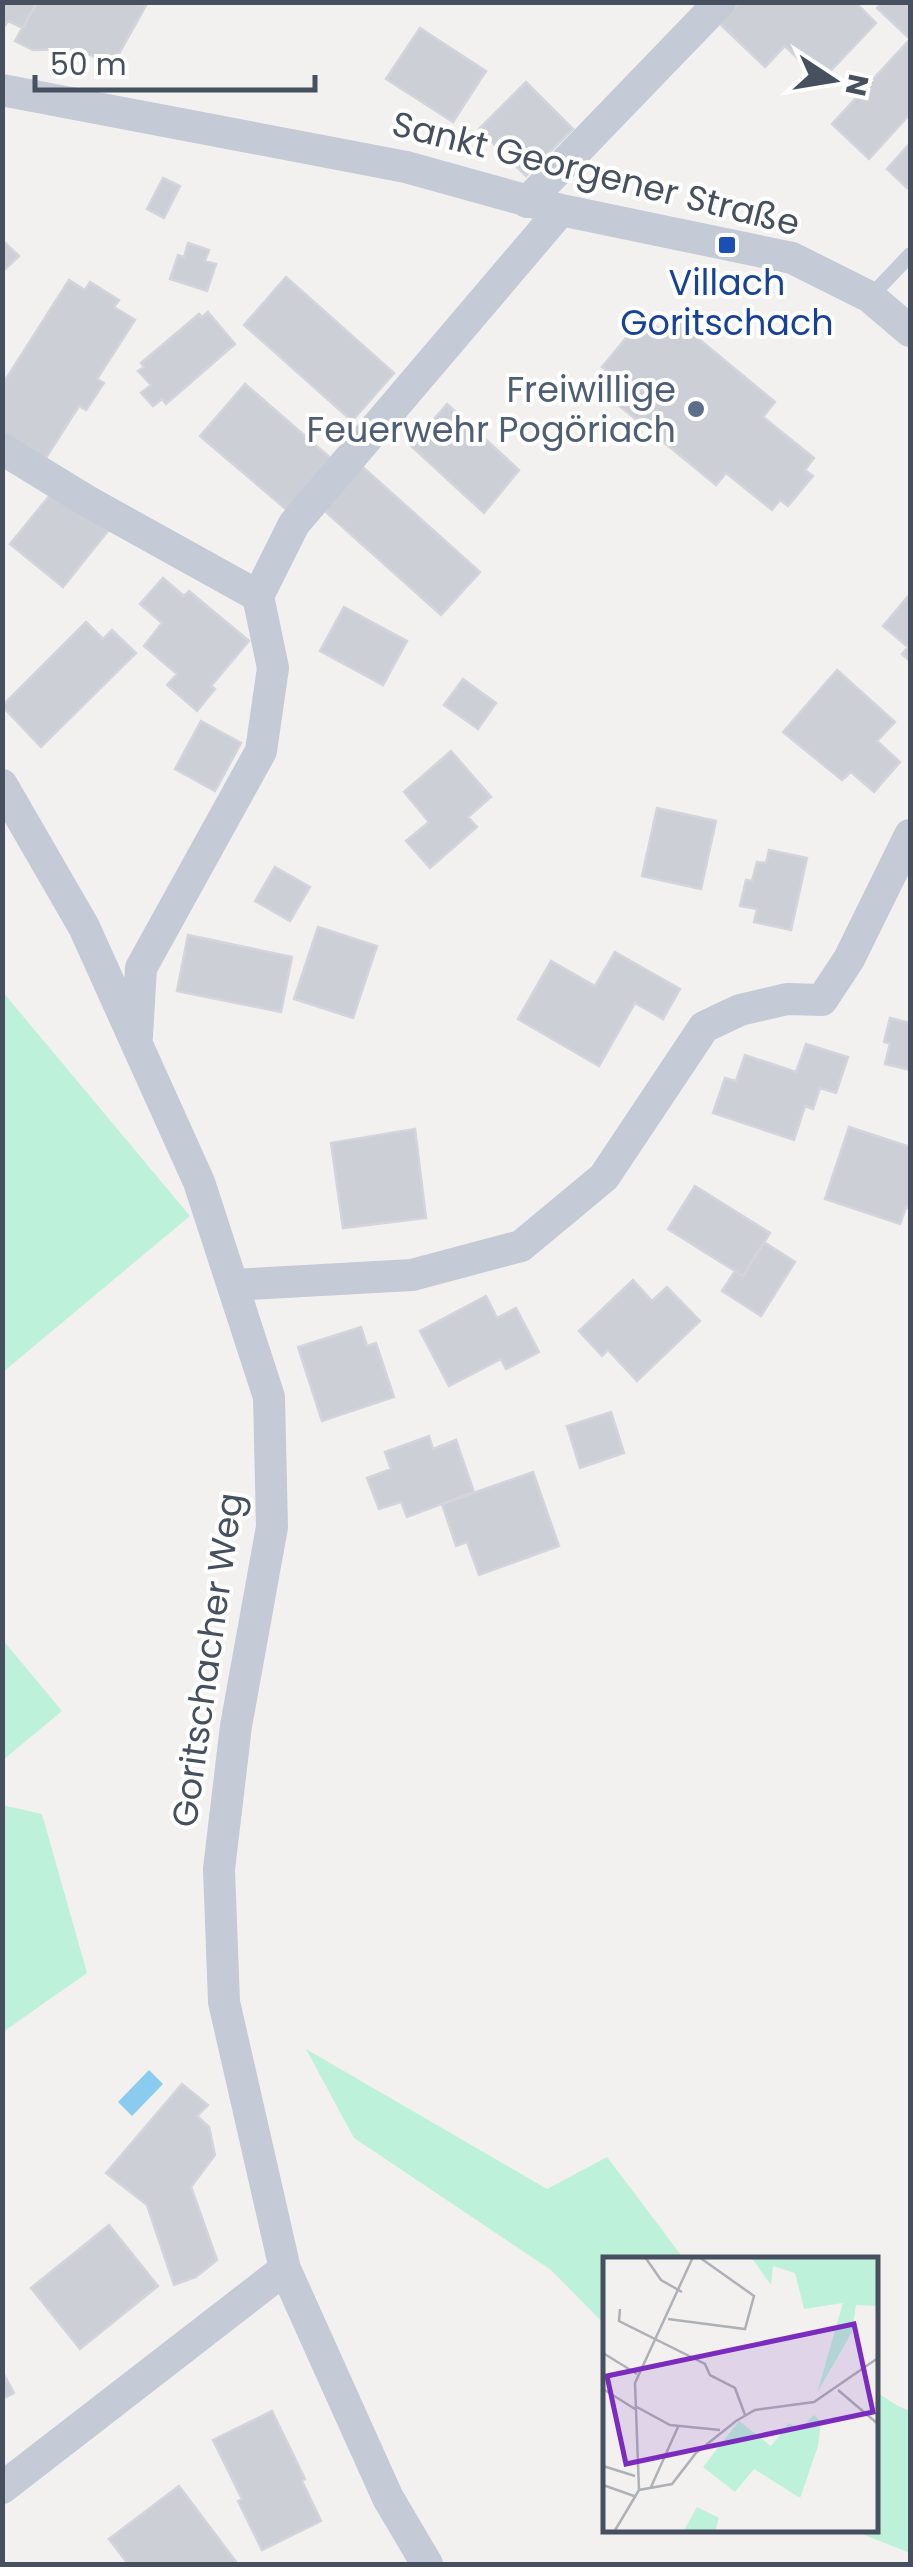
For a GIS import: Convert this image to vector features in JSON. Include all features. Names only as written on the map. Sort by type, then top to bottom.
[{"type":"street","points":[[527,202],[720,2]]},
{"type":"street","name":"Sankt Georgener Straße","points":[[2,90],[406,167],[560,210],[792,258],[870,297],[910,331]]},
{"type":"street","points":[[137,1042],[141,968],[261,750],[272,668],[258,596],[294,524],[560,210]]},
{"type":"street","points":[[2,449],[87,502],[258,596]]},
{"type":"street","name":"Goritschacher Weg","points":[[2,785],[84,927],[199,1182],[269,1397],[272,1526],[236,1726],[220,1868],[224,2002],[285,2269],[388,2498],[427,2564]]},
{"type":"street","points":[[233,1285],[412,1275],[521,1246],[604,1177],[704,1026],[740,1010],[787,999],[822,1000],[849,959],[910,835]]},
{"type":"street","points":[[2,2488],[285,2269]]},
{"type":"lane","points":[[870,297],[910,255]]},
{"type":"green space","points":[[2,991],[190,1216],[3,1372],[2,1372]]},
{"type":"green space","points":[[2,1639],[62,1711],[3,1760],[2,1760]]},
{"type":"green space","points":[[2,1805],[42,1814],[87,1973],[3,2032]]},
{"type":"green space","points":[[306,2049],[547,2189],[607,2157],[682,2257],[603,2257],[603,2323],[551,2270],[354,2138]]},
{"type":"green space","points":[[878,2393],[910,2411],[910,2553],[857,2532],[878,2532]]},
{"type":"water","points":[[149,2070],[163,2084],[132,2116],[118,2102]]},
{"type":"building","points":[[2,2],[37,2],[23,28],[8,21],[2,30]]},
{"type":"building","points":[[37,2],[148,2],[112,66],[78,49],[33,50],[15,41]]},
{"type":"building","points":[[740,2],[855,2],[876,23],[821,81],[785,46],[765,67],[720,24]]},
{"type":"building","points":[[883,2],[910,2],[910,39],[877,8]]},
{"type":"building","points":[[420,28],[486,71],[453,122],[386,79]]},
{"type":"building","points":[[910,39],[910,114],[869,159],[832,124]]},
{"type":"building","points":[[526,82],[573,129],[526,176],[479,129]]},
{"type":"building","points":[[910,143],[910,184],[907,188],[887,169]]},
{"type":"building","points":[[163,178],[180,186],[164,218],[147,209]]},
{"type":"building","points":[[2,240],[19,256],[2,272]]},
{"type":"building","points":[[188,243],[209,250],[205,261],[216,264],[207,291],[170,279],[178,255],[184,257]]},
{"type":"building","points":[[286,277],[394,373],[352,421],[244,325]]},
{"type":"building","points":[[69,280],[85,290],[90,282],[119,300],[114,307],[135,320],[97,379],[104,383],[86,410],[79,406],[42,464],[2,439],[2,385]]},
{"type":"building","points":[[208,312],[235,344],[166,404],[162,399],[153,406],[141,393],[151,385],[138,371],[144,367],[141,363],[199,314],[202,317]]},
{"type":"building","name":"Freiwillige Feuerwehr Pogöriach","points":[[644,316],[666,334],[676,320],[775,402],[763,417],[814,458],[805,470],[813,476],[788,506],[780,500],[772,510],[726,473],[716,485],[611,399],[623,384],[602,367]]},
{"type":"building","points":[[245,384],[333,460],[288,511],[200,436]]},
{"type":"building","points":[[447,404],[519,470],[484,513],[411,446]]},
{"type":"building","points":[[356,461],[480,572],[441,615],[318,505]]},
{"type":"building","points":[[55,489],[108,531],[63,587],[10,544]]},
{"type":"building","points":[[163,578],[184,596],[189,591],[249,641],[211,686],[215,689],[197,711],[167,685],[177,674],[144,646],[162,623],[140,604]]},
{"type":"building","points":[[910,594],[910,661],[902,654],[908,647],[883,626]]},
{"type":"building","points":[[344,607],[407,641],[383,685],[320,651]]},
{"type":"building","points":[[86,622],[103,639],[112,630],[136,653],[41,747],[2,706]]},
{"type":"building","points":[[837,670],[895,722],[877,741],[900,762],[874,792],[851,772],[842,780],[783,732]]},
{"type":"building","points":[[463,679],[496,703],[478,729],[444,705]]},
{"type":"building","points":[[201,721],[241,743],[215,791],[175,769]]},
{"type":"building","points":[[451,751],[491,797],[468,817],[477,827],[430,868],[406,841],[429,822],[404,792]]},
{"type":"building","points":[[657,808],[716,821],[701,889],[642,876]]},
{"type":"building","points":[[769,850],[807,858],[791,930],[754,922],[757,909],[740,906],[746,880],[752,881],[757,862],[766,863]]},
{"type":"building","points":[[275,867],[310,887],[290,921],[255,901]]},
{"type":"building","points":[[318,927],[377,946],[353,1018],[294,999]]},
{"type":"building","points":[[188,935],[292,957],[281,1012],[177,991]]},
{"type":"building","points":[[615,952],[680,989],[663,1019],[635,1003],[599,1066],[518,1019],[551,961],[595,986]]},
{"type":"building","points":[[890,1018],[910,1023],[910,1070],[885,1064],[890,1043],[884,1042]]},
{"type":"building","points":[[806,1044],[848,1057],[836,1093],[820,1088],[813,1109],[805,1106],[794,1140],[713,1113],[725,1078],[736,1081],[745,1055],[796,1072]]},
{"type":"building","points":[[849,1127],[910,1147],[910,1209],[906,1207],[900,1224],[825,1199]]},
{"type":"building","points":[[415,1129],[426,1218],[343,1228],[331,1143]]},
{"type":"building","points":[[695,1186],[770,1233],[743,1276],[668,1229]]},
{"type":"building","points":[[764,1242],[795,1262],[761,1316],[722,1291],[735,1271],[743,1276]]},
{"type":"building","points":[[633,1280],[652,1301],[667,1287],[700,1321],[637,1381],[608,1350],[602,1356],[579,1331]]},
{"type":"building","points":[[486,1296],[497,1318],[516,1308],[539,1352],[506,1369],[501,1359],[449,1386],[420,1331]]},
{"type":"building","points":[[361,1327],[367,1346],[376,1343],[394,1397],[322,1421],[298,1347]]},
{"type":"building","points":[[611,1412],[624,1453],[580,1468],[567,1426]]},
{"type":"building","points":[[429,1436],[433,1449],[456,1440],[474,1492],[407,1517],[401,1502],[379,1509],[367,1478],[391,1469],[385,1452]]},
{"type":"building","points":[[533,1472],[559,1546],[479,1575],[467,1542],[456,1546],[442,1504]]},
{"type":"building","points":[[182,2084],[208,2105],[197,2116],[209,2127],[215,2155],[191,2187],[217,2260],[196,2277],[174,2285],[147,2205],[106,2173]]},
{"type":"building","points":[[109,2225],[158,2286],[80,2349],[31,2288]]},
{"type":"building","points":[[2,2371],[14,2393],[2,2399]]},
{"type":"building","points":[[272,2411],[321,2521],[262,2550],[213,2440]]},
{"type":"building","points":[[179,2486],[237,2563],[128,2564],[109,2539]]},
{"type":"place","name":"Villach Goritschach","points":[[727,245]]},
{"type":"place","name":"Freiwillige Feuerwehr Pogöriach","points":[[696,409]]}]
